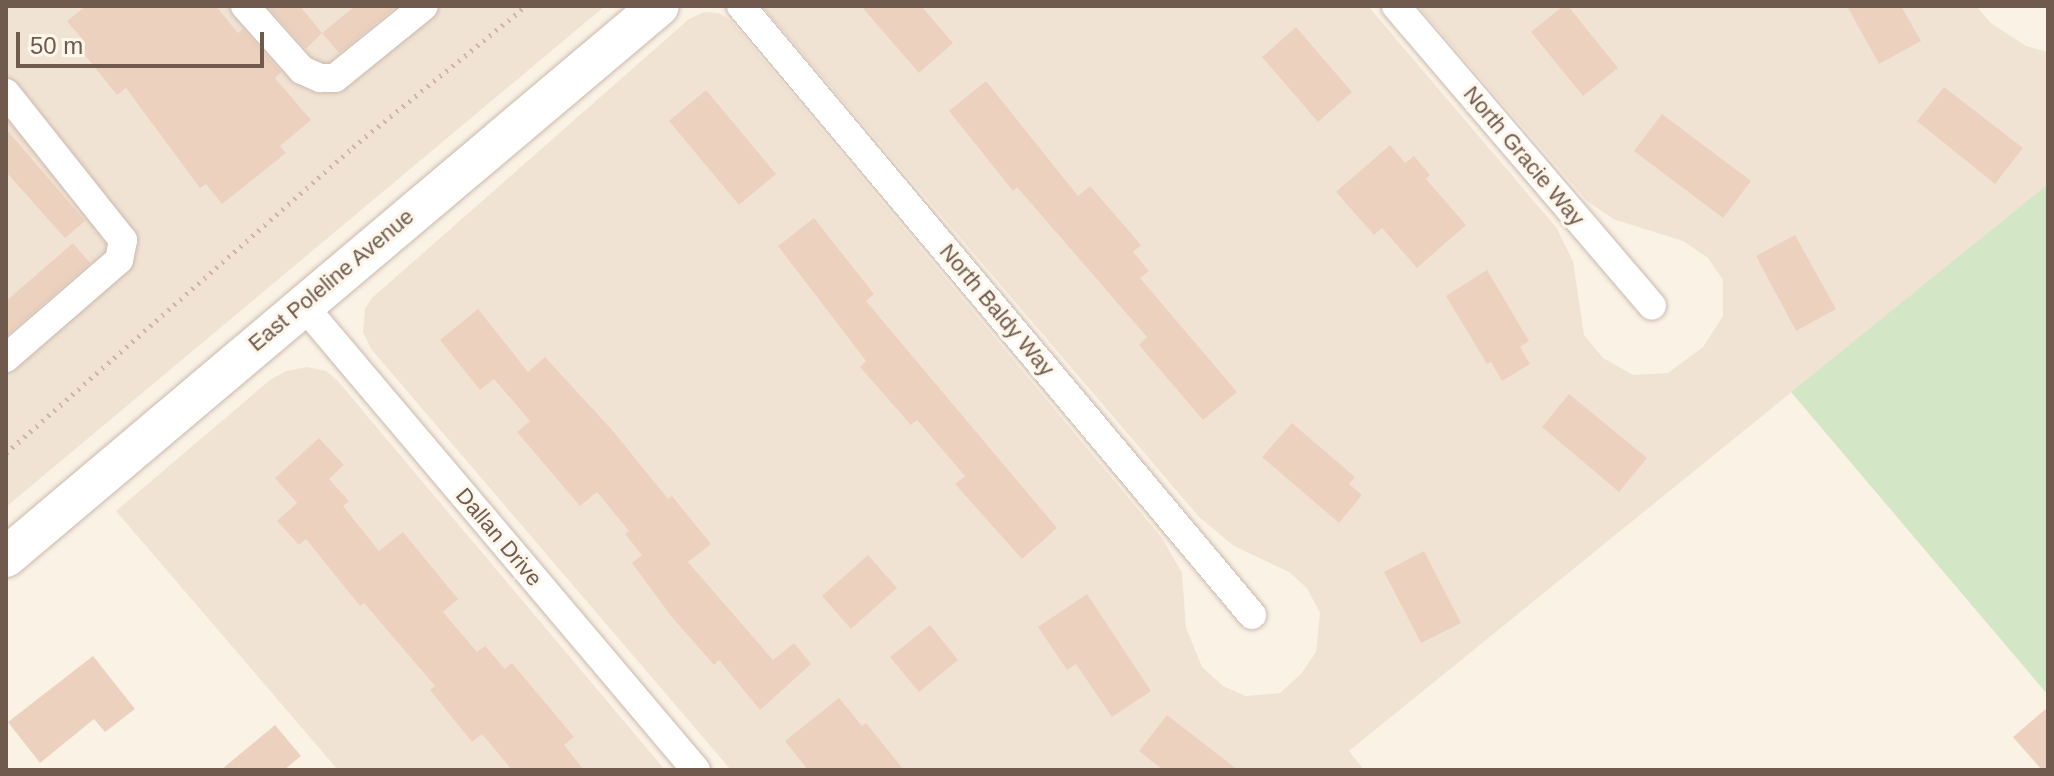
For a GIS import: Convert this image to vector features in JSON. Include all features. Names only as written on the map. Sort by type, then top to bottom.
[{"type":"main road","name":"East Poleline Avenue","points":[[6,557],[302,304],[659,6]]},
{"type":"street","points":[[245,6],[302,70],[320,78],[335,78],[424,6]]},
{"type":"street","name":"North Baldy Way","points":[[741,6],[1252,615]]},
{"type":"street","name":"North Gracie Way","points":[[1396,6],[1652,306]]},
{"type":"street","points":[[6,93],[123,240],[119,260],[6,358]]},
{"type":"street","name":"Dallan Drive","points":[[302,304],[696,770]]},
{"type":"path","points":[[6,453],[353,147],[526,6]]},
{"type":"shaded area","points":[[6,6],[605,6],[6,507]]},
{"type":"shaded area","points":[[762,6],[1368,6],[1556,227],[1573,261],[1584,335],[1603,358],[1633,375],[1668,373],[1703,347],[1723,316],[1723,280],[1708,258],[1683,241],[1613,219],[1587,201],[1418,6],[1976,6],[1992,24],[2026,46],[2048,52],[2048,184],[1349,751],[1364,770],[731,770],[371,349],[363,332],[365,309],[372,298],[689,19],[704,12],[719,13],[730,20],[1162,538],[1182,573],[1186,628],[1202,667],[1223,686],[1246,696],[1280,693],[1301,674],[1316,652],[1320,613],[1307,588],[1289,572],[1234,546],[1199,517]]},
{"type":"shaded area","points":[[307,367],[326,371],[337,380],[665,770],[338,770],[116,511],[270,380],[286,371]]},
{"type":"green space","points":[[2048,184],[2048,695],[1791,392]]},
{"type":"building","points":[[86,6],[216,6],[238,33],[243,29],[281,72],[275,78],[311,120],[280,146],[286,153],[222,204],[206,184],[200,188],[126,88],[117,95],[80,49],[86,44],[67,21]]},
{"type":"building","points":[[300,6],[322,33],[306,49],[269,8]]},
{"type":"building","points":[[355,6],[397,6],[339,53],[322,33]]},
{"type":"building","points":[[861,6],[921,6],[953,43],[919,73]]},
{"type":"building","points":[[1563,6],[1568,6],[1618,68],[1583,96],[1531,32]]},
{"type":"building","points":[[1847,6],[1901,6],[1921,41],[1879,64]]},
{"type":"building","points":[[1296,27],[1352,92],[1318,122],[1262,57]]},
{"type":"building","points":[[986,81],[1078,196],[1090,186],[1141,245],[1133,252],[1149,271],[1140,278],[1237,392],[1203,420],[1139,345],[1147,337],[1017,187],[1013,191],[949,111]]},
{"type":"building","points":[[1944,87],[2023,148],[1995,184],[1917,121]]},
{"type":"building","points":[[706,90],[776,174],[739,205],[669,121]]},
{"type":"building","points":[[1662,114],[1751,181],[1723,218],[1634,151]]},
{"type":"building","points":[[6,129],[85,221],[65,238],[6,172]]},
{"type":"building","points":[[1390,145],[1405,163],[1414,156],[1430,175],[1426,179],[1466,225],[1417,268],[1382,228],[1374,235],[1336,192]]},
{"type":"building","points":[[814,218],[874,294],[866,301],[1057,528],[1022,559],[955,484],[965,476],[917,420],[911,425],[860,367],[866,361],[778,246]]},
{"type":"building","points":[[1795,235],[1836,309],[1796,331],[1756,256]]},
{"type":"building","points":[[73,243],[90,263],[6,336],[6,301]]},
{"type":"building","points":[[1487,270],[1529,341],[1520,347],[1530,364],[1502,381],[1491,362],[1487,364],[1446,296]]},
{"type":"building","points":[[478,309],[528,372],[545,357],[613,431],[668,499],[672,496],[711,544],[688,562],[773,660],[794,643],[811,664],[760,710],[719,660],[714,665],[671,616],[632,563],[642,555],[625,534],[629,531],[597,492],[580,506],[517,432],[530,421],[494,379],[480,390],[440,340]]},
{"type":"building","points":[[1569,394],[1647,458],[1619,492],[1542,427]]},
{"type":"building","points":[[1292,423],[1355,477],[1349,484],[1362,495],[1339,523],[1262,457]]},
{"type":"building","points":[[319,438],[344,465],[329,479],[349,501],[343,506],[379,551],[403,532],[458,599],[443,612],[477,652],[485,646],[505,669],[512,663],[574,737],[564,745],[584,770],[512,770],[482,734],[472,742],[430,690],[435,686],[364,603],[360,606],[306,539],[299,545],[277,521],[297,503],[275,478]]},
{"type":"building","points":[[1424,551],[1461,623],[1421,643],[1384,572]]},
{"type":"building","points":[[868,555],[897,588],[851,629],[822,596]]},
{"type":"building","points":[[1087,594],[1151,691],[1112,717],[1076,664],[1067,670],[1038,627]]},
{"type":"building","points":[[930,625],[958,660],[919,692],[890,657]]},
{"type":"building","points":[[93,656],[135,709],[105,732],[94,719],[40,763],[8,722]]},
{"type":"building","points":[[839,698],[862,726],[866,723],[904,770],[808,770],[785,741]]},
{"type":"building","points":[[2048,707],[2048,770],[2042,770],[2013,737]]},
{"type":"building","points":[[1167,715],[1238,770],[1163,770],[1139,751]]},
{"type":"building","points":[[275,725],[301,756],[284,770],[221,770]]}]
